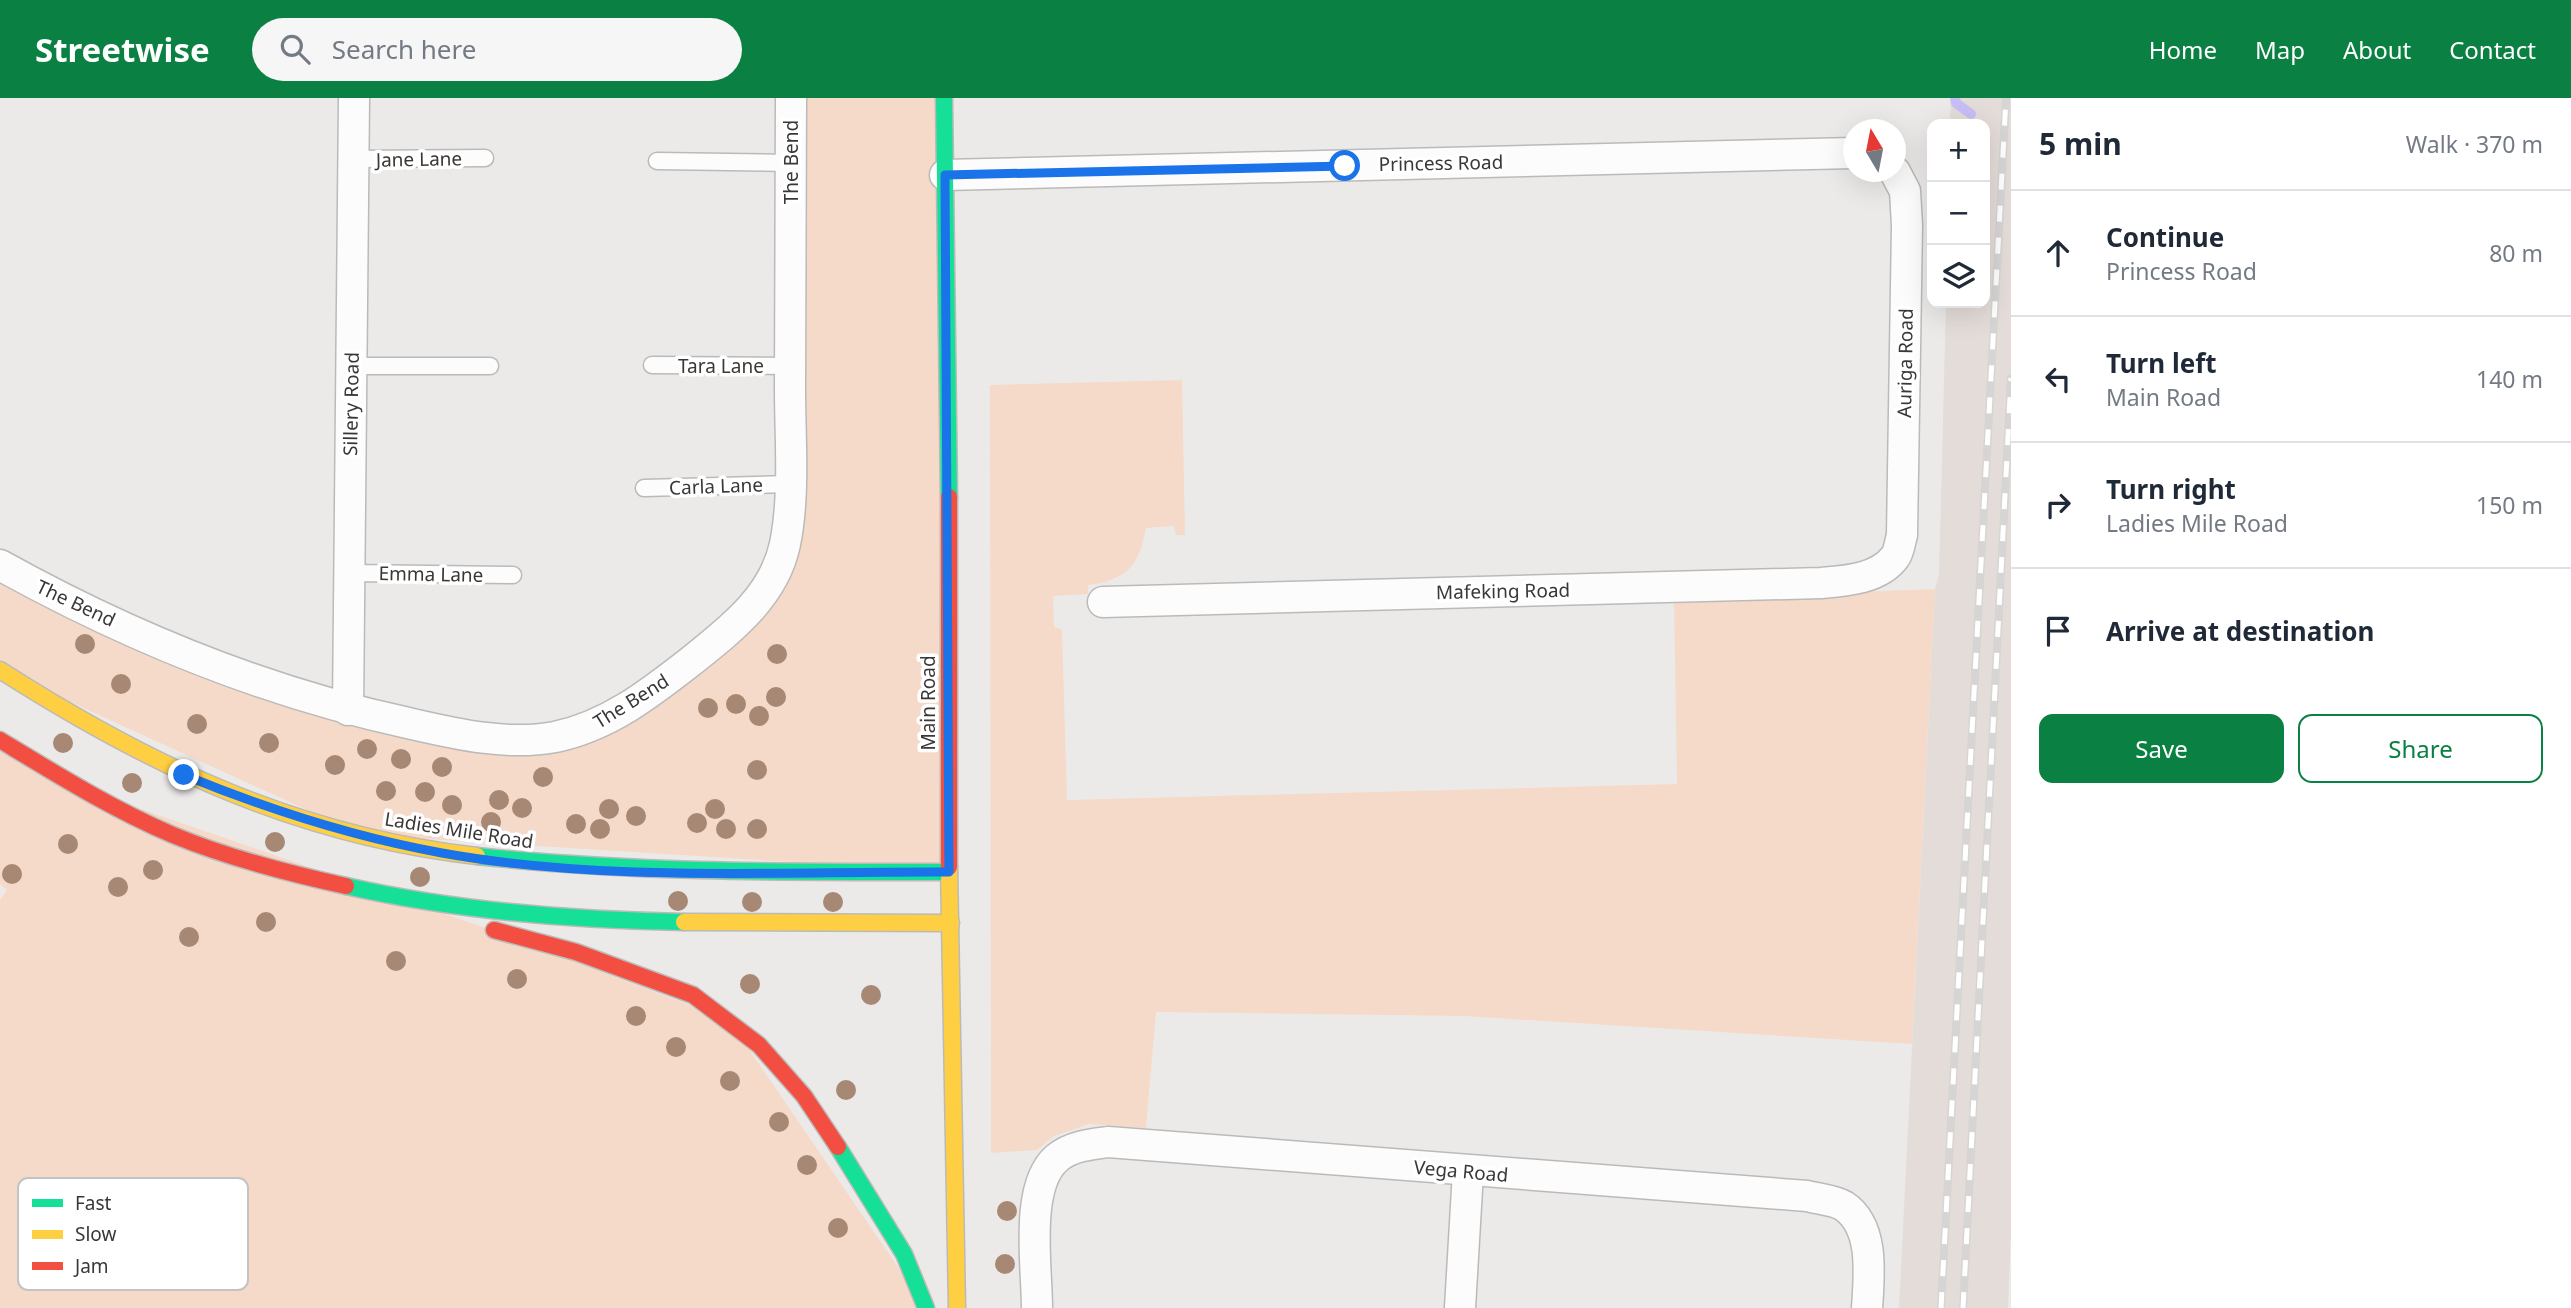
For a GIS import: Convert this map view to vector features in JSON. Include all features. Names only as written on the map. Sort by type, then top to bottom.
[{"type":"main road","name":"Main Road","points":[[944,98],[949,872],[957,1308]]},
{"type":"main road","name":"Ladies Mile Road","points":[[0,670],[125,746],[184,775],[295,816],[428,850],[573,868],[700,873],[949,872]]},
{"type":"main road","points":[[0,740],[77,787],[160,829],[303,879],[576,952],[693,995],[759,1045],[821,1118],[904,1254],[926,1308]]},
{"type":"main road","points":[[357,892],[549,917],[686,923],[951,923]]},
{"type":"street","name":"Sillery Road","points":[[348,710],[354,98]]},
{"type":"street","name":"The Bend","points":[[0,565],[225,671],[348,710],[447,732],[527,741],[587,729],[621,712],[706,649],[758,604],[774,576],[785,545],[789,484],[791,98]]},
{"type":"street","name":"Princess Road","points":[[945,175],[1843,153]]},
{"type":"street","name":"Auriga Road","points":[[1896,556],[1902,535],[1907,225],[1905,191],[1900,182]]},
{"type":"street","name":"Mafeking Road","points":[[1103,602],[1821,583],[1851,580],[1878,571],[1896,556]]},
{"type":"street","name":"Vega Road","points":[[1037,1308],[1036,1198],[1042,1177],[1058,1157],[1082,1146],[1108,1142],[1468,1172],[1807,1196],[1842,1204],[1860,1222],[1868,1251],[1867,1308]]},
{"type":"street","points":[[1460,1308],[1468,1172]]},
{"type":"lane","name":"Jane Lane","points":[[354,159],[485,158]]},
{"type":"lane","points":[[656,161],[791,163]]},
{"type":"lane","name":"Tara Lane","points":[[652,365],[790,366]]},
{"type":"lane","points":[[352,366],[489,366]]},
{"type":"lane","name":"Carla Lane","points":[[644,488],[789,484]]},
{"type":"lane","name":"Emma Lane","points":[[350,573],[513,575]]},
{"type":"shaded area","points":[[791,98],[940,98],[949,872],[362,835],[0,670],[0,565],[117,623],[447,732],[587,729],[774,576]]},
{"type":"shaded area","points":[[1951,98],[2011,98],[2011,1231],[2008,1308],[1899,1308],[1935,589],[1939,575],[1946,308],[1990,308],[1990,119],[1950,119]]},
{"type":"shaded area","points":[[1182,380],[1185,535],[1176,535],[1174,526],[1146,528],[1135,561],[1122,575],[1088,585],[1088,594],[1053,596],[1054,627],[1062,629],[1067,800],[1677,784],[1674,599],[1935,589],[1912,1044],[1464,1016],[1156,1012],[1146,1128],[1089,1124],[1054,1136],[1037,1150],[991,1153],[990,385]]},
{"type":"shaded area","points":[[0,740],[77,787],[480,926],[729,1020],[926,1308],[0,1308],[0,900],[7,890],[0,884]]},
{"type":"waterway","points":[[1955,98],[1956,103],[1971,114]]},
{"type":"railway","points":[[1941,1308],[2006,98]]},
{"type":"railway","points":[[1963,1308],[2011,378]]},
{"type":"traffic: fast","points":[[944,98],[949,497]]},
{"type":"traffic: fast","points":[[477,856],[654,869],[949,872]]},
{"type":"traffic: fast","points":[[346,886],[429,902],[514,913],[684,922]]},
{"type":"traffic: fast","points":[[838,1147],[904,1254],[926,1308]]},
{"type":"traffic: slow","points":[[0,670],[113,737],[228,792],[287,814],[348,832],[411,846],[477,856]]},
{"type":"traffic: slow","points":[[949,867],[957,1308]]},
{"type":"traffic: slow","points":[[684,922],[951,923]]},
{"type":"traffic: jam","points":[[949,497],[949,867]]},
{"type":"traffic: jam","points":[[0,740],[106,802],[173,835],[258,864],[346,886]]},
{"type":"traffic: jam","points":[[494,930],[576,952],[693,995],[759,1045],[804,1096],[838,1147]]},
{"type":"route","points":[[184,775],[238,797],[362,835],[441,853],[493,860],[573,868],[687,873],[949,872],[950,562],[945,175],[1345,166]]}]
